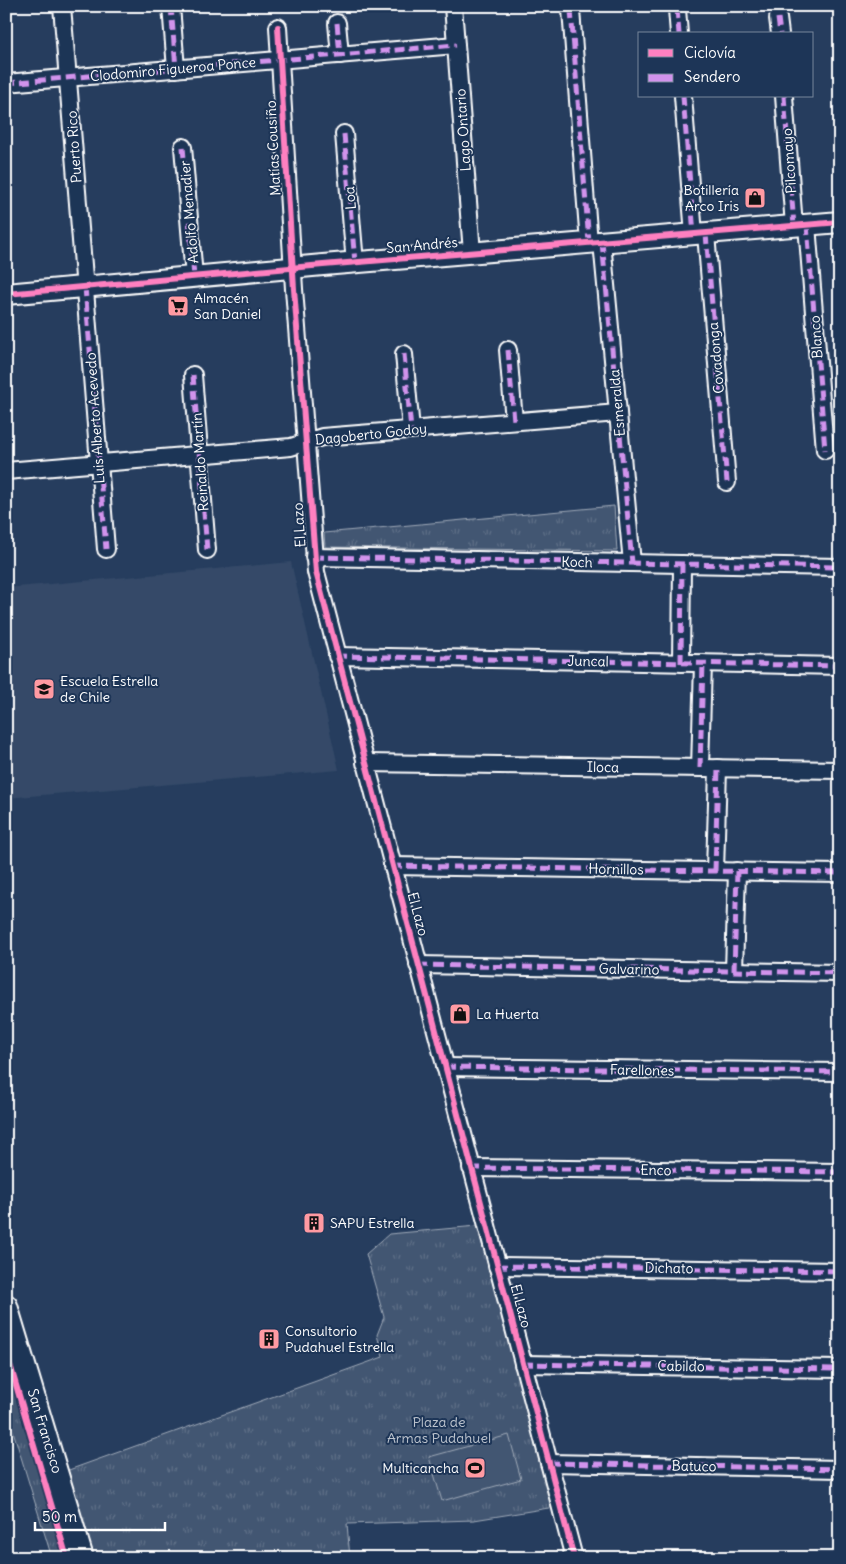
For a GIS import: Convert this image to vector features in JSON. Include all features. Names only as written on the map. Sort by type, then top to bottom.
[{"type":"main road","name":"San Francisco","points":[[8,1314],[82,1558]]},
{"type":"street","name":"Puerto Rico","points":[[62,6],[84,287]]},
{"type":"street","points":[[171,6],[176,69]]},
{"type":"street","name":"Lago Ontario","points":[[454,6],[472,253]]},
{"type":"street","points":[[677,9],[678,32]]},
{"type":"street","name":"Esmeralda","points":[[571,10],[596,243],[618,413],[632,563]]},
{"type":"street","points":[[337,23],[340,55]]},
{"type":"street","name":"Matías Cousiño","points":[[278,27],[293,268]]},
{"type":"street","name":"Clodomiro Figueroa Ponce","points":[[6,83],[456,45]]},
{"type":"street","name":"Covadonga","points":[[683,98],[727,482]]},
{"type":"street","name":"Pilcomayo","points":[[784,98],[801,226]]},
{"type":"street","name":"Loa","points":[[344,134],[355,263]]},
{"type":"street","name":"Adolfo Menadier","points":[[183,147],[194,277]]},
{"type":"street","name":"San Andrés","points":[[6,294],[840,222]]},
{"type":"street","name":"Blanco","points":[[801,226],[825,450]]},
{"type":"street","name":"El Lazo","points":[[293,268],[314,558],[337,656],[574,1558]]},
{"type":"street","name":"Luis Alberto Acevedo","points":[[84,287],[106,549]]},
{"type":"street","points":[[508,350],[514,421]]},
{"type":"street","points":[[404,354],[411,430]]},
{"type":"street","name":"Reinaldo Martín","points":[[193,375],[207,550]]},
{"type":"street","name":"Dagoberto Godoy","points":[[6,471],[291,446],[322,437],[618,413]]},
{"type":"street","name":"Koch","points":[[314,558],[840,567]]},
{"type":"street","points":[[681,663],[682,564]]},
{"type":"street","name":"Juncal","points":[[337,656],[840,666]]},
{"type":"street","points":[[700,768],[703,663]]},
{"type":"street","name":"Iloca","points":[[365,763],[840,770]]},
{"type":"street","points":[[715,871],[718,768]]},
{"type":"street","name":"Hornillos","points":[[392,866],[840,873]]},
{"type":"street","points":[[734,971],[737,871]]},
{"type":"street","name":"Galvarino","points":[[418,965],[840,972]]},
{"type":"street","name":"Farellones","points":[[445,1067],[840,1072]]},
{"type":"street","name":"Enco","points":[[471,1168],[840,1172]]},
{"type":"street","name":"Dichato","points":[[497,1266],[840,1271]]},
{"type":"street","name":"Cabildo","points":[[523,1364],[840,1368]]},
{"type":"street","name":"Batuco","points":[[549,1464],[840,1469]]},
{"type":"shaded area","points":[[291,562],[339,770],[6,798],[6,588]]},
{"type":"green space","points":[[614,506],[617,551],[325,547],[324,533]]},
{"type":"green space","name":"Plaza de Armas Pudahuel","points":[[477,1226],[555,1507],[474,1520],[347,1524],[350,1558],[92,1558],[66,1471],[383,1357],[377,1335],[384,1317],[366,1254],[389,1234]]},
{"type":"green space","points":[[6,1344],[69,1558],[52,1558],[6,1408]]},
{"type":"green space","name":"Multicancha","points":[[509,1435],[521,1479],[442,1501],[429,1457]]},
{"type":"marked path","points":[[171,6],[176,69]]},
{"type":"marked path","points":[[677,9],[679,32]]},
{"type":"marked path","points":[[571,10],[589,243]]},
{"type":"marked path","points":[[778,18],[780,32]]},
{"type":"marked path","points":[[337,23],[340,55]]},
{"type":"marked path","points":[[6,83],[456,45]]},
{"type":"marked path","points":[[683,98],[694,235]]},
{"type":"marked path","points":[[784,98],[794,226]]},
{"type":"marked path","points":[[344,134],[355,263]]},
{"type":"marked path","points":[[183,147],[194,277]]},
{"type":"marked path","points":[[807,225],[825,450]]},
{"type":"marked path","points":[[706,234],[727,482]]},
{"type":"marked path","points":[[602,242],[632,563]]},
{"type":"marked path","points":[[85,287],[106,549]]},
{"type":"marked path","points":[[508,350],[514,421]]},
{"type":"marked path","points":[[404,354],[411,430]]},
{"type":"marked path","points":[[193,375],[207,550]]},
{"type":"marked path","points":[[314,557],[840,567]]},
{"type":"marked path","points":[[681,663],[682,564]]},
{"type":"marked path","points":[[337,656],[840,666]]},
{"type":"marked path","points":[[700,768],[703,663]]},
{"type":"marked path","points":[[715,871],[718,768]]},
{"type":"marked path","points":[[392,866],[840,873]]},
{"type":"marked path","points":[[734,971],[737,871]]},
{"type":"marked path","points":[[418,965],[840,973]]},
{"type":"marked path","points":[[445,1067],[840,1072]]},
{"type":"marked path","points":[[471,1168],[840,1172]]},
{"type":"marked path","points":[[497,1266],[840,1271]]},
{"type":"marked path","points":[[6,1319],[10,1318]]},
{"type":"marked path","points":[[523,1364],[840,1369]]},
{"type":"marked path","points":[[549,1463],[840,1469]]},
{"type":"cycle path","points":[[278,27],[294,289],[316,572],[574,1558]]},
{"type":"cycle path","points":[[6,294],[323,265],[840,222]]},
{"type":"cycle path","points":[[6,1351],[67,1558]]},
{"type":"place","name":"Botillería Arco Iris","points":[[755,198]]},
{"type":"place","name":"Almacén San Daniel","points":[[178,306]]},
{"type":"place","name":"Escuela Estrella de Chile","points":[[44,689]]},
{"type":"place","name":"La Huerta","points":[[460,1014]]},
{"type":"place","name":"SAPU Estrella","points":[[314,1223]]},
{"type":"place","name":"Consultorio Pudahuel Estrella","points":[[269,1339]]},
{"type":"place","name":"Multicancha","points":[[475,1468]]}]
